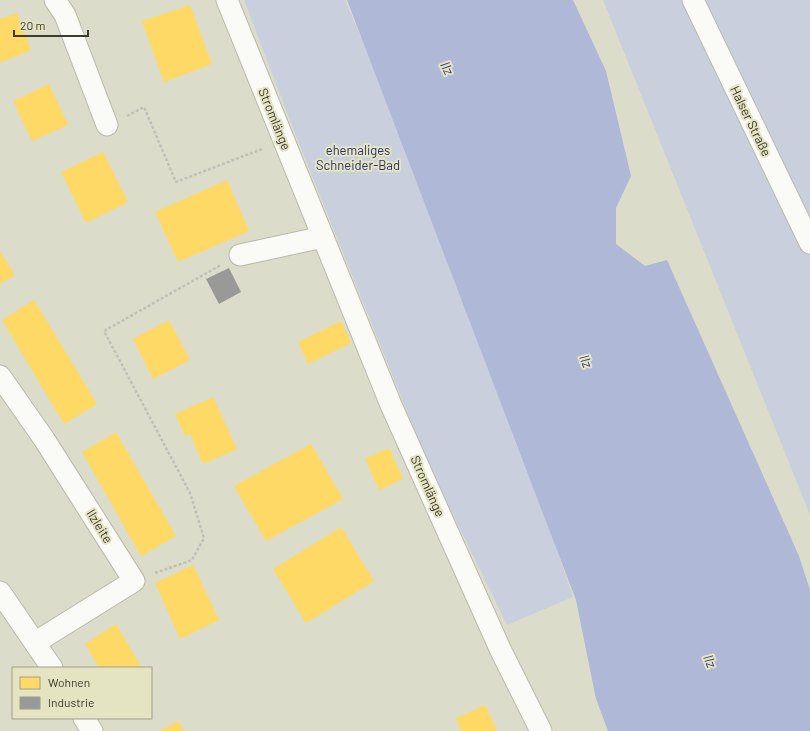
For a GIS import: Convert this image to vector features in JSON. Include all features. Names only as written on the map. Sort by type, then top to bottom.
[{"type":"street","points":[[55,0],[64,15],[107,125]]},
{"type":"street","name":"Stromlänge","points":[[227,0],[391,405],[502,651],[541,731]]},
{"type":"street","name":"Halser Straße","points":[[693,0],[810,243]]},
{"type":"street","points":[[240,255],[323,237]]},
{"type":"street","name":"Ilzleite","points":[[0,376],[44,439],[134,581]]},
{"type":"street","points":[[36,642],[134,581]]},
{"type":"street","points":[[0,592],[36,642],[51,667]]},
{"type":"street","points":[[85,719],[92,731]]},
{"type":"path","points":[[144,107],[176,182],[284,141]]},
{"type":"path","points":[[134,581],[192,560],[204,538],[190,493],[104,331],[240,255]]},
{"type":"green space","name":"ehemaliges Schneider-Bad","points":[[244,0],[345,0],[406,142],[493,363],[573,597],[507,625],[429,466],[296,136]]},
{"type":"green space","points":[[603,0],[810,0],[810,515]]},
{"type":"water","name":"Ilz","points":[[347,0],[573,0],[606,71],[631,176],[616,208],[616,244],[645,266],[667,260],[799,556],[810,590],[810,731],[608,731],[596,699],[576,600]]},
{"type":"building: Wohnen","points":[[190,5],[212,64],[164,82],[142,21]]},
{"type":"building: Wohnen","points":[[17,13],[31,50],[0,63],[0,19]]},
{"type":"building: Wohnen","points":[[49,84],[68,125],[32,141],[13,101]]},
{"type":"building: Wohnen","points":[[103,152],[128,202],[86,223],[61,172]]},
{"type":"building: Wohnen","points":[[227,180],[249,231],[178,262],[155,212]]},
{"type":"building: Wohnen","points":[[0,251],[15,275],[0,284]]},
{"type":"building: Wohnen","points":[[34,300],[97,404],[64,424],[2,320]]},
{"type":"building: Wohnen","points":[[169,320],[190,360],[153,379],[133,339]]},
{"type":"building: Wohnen","points":[[341,321],[351,343],[308,364],[298,342]]},
{"type":"building: Wohnen","points":[[213,397],[237,449],[203,464],[190,434],[185,436],[175,414]]},
{"type":"building: Wohnen","points":[[116,432],[176,536],[141,556],[82,452]]},
{"type":"building: Wohnen","points":[[311,444],[343,499],[266,541],[234,486]]},
{"type":"building: Wohnen","points":[[389,448],[403,479],[379,490],[365,459]]},
{"type":"building: Wohnen","points":[[341,527],[374,581],[306,623],[273,569]]},
{"type":"building: Wohnen","points":[[193,565],[219,620],[180,639],[155,583]]},
{"type":"building: Wohnen","points":[[116,624],[141,667],[98,667],[85,644]]},
{"type":"building: Wohnen","points":[[485,705],[497,731],[461,731],[456,718]]},
{"type":"building: Wohnen","points":[[178,721],[184,731],[160,731]]},
{"type":"building: Industrie","points":[[229,268],[241,292],[219,304],[206,279]]}]
